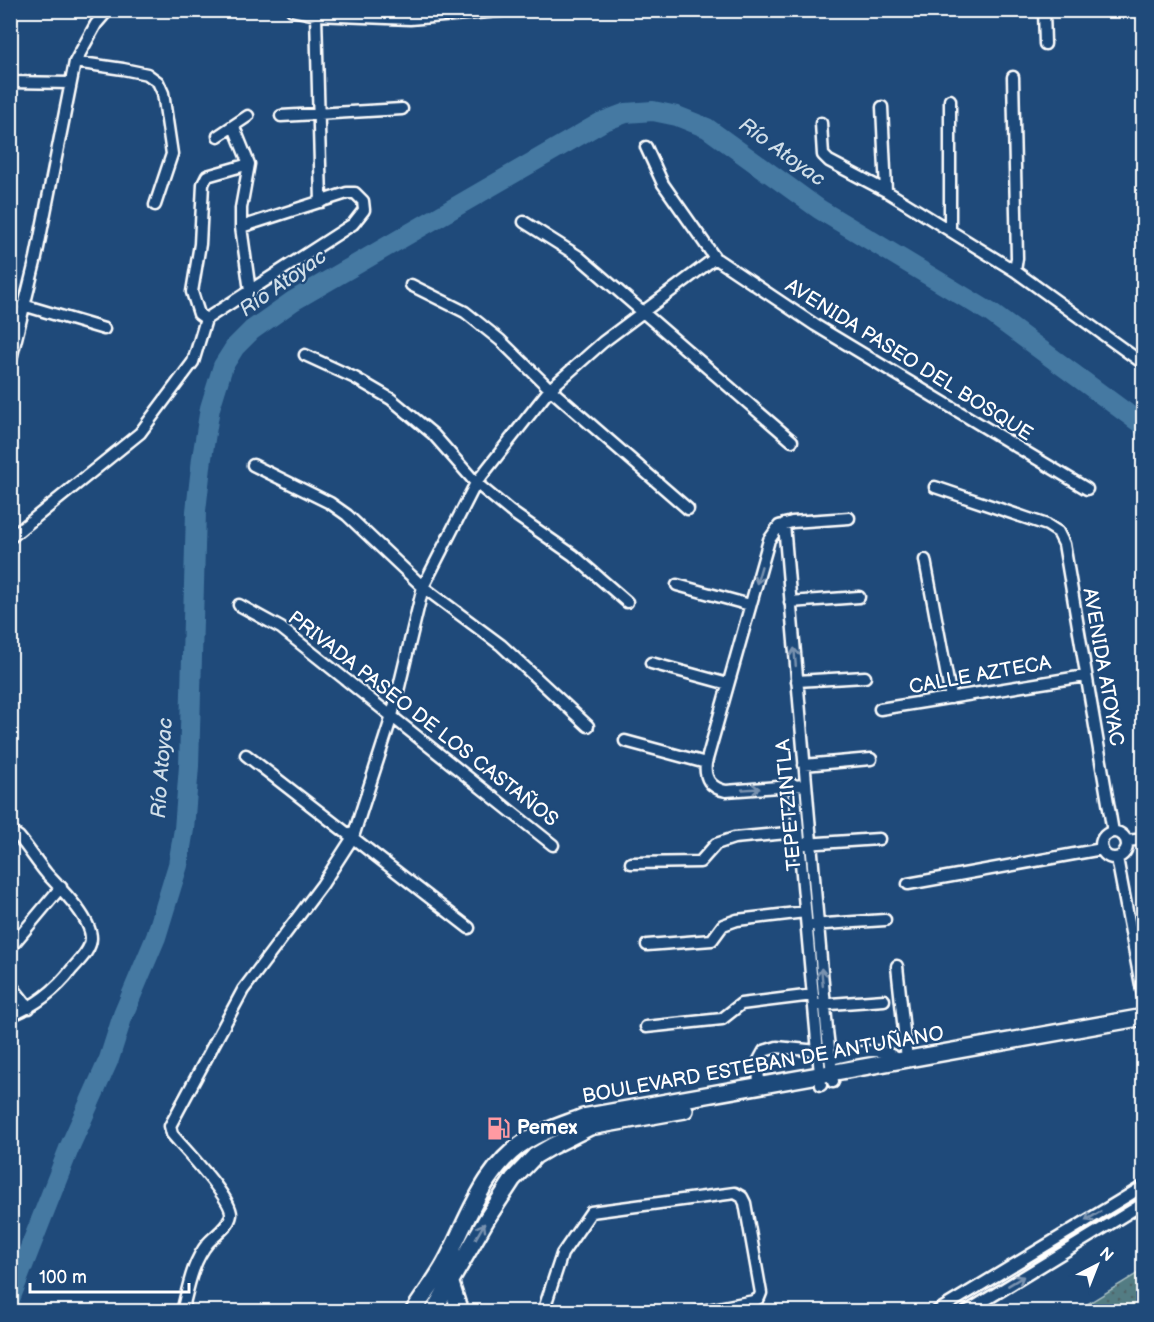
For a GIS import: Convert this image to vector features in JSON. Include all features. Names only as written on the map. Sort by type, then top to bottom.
[{"type":"main road","name":"BOULEVARD ESTEBAN DE ANTUÑANO","points":[[413,1311],[488,1217],[513,1179],[535,1156],[590,1127],[827,1075],[1143,1017]]},
{"type":"main road","name":"BOULEVARD ESTEBAN DE ANTUÑANO","points":[[444,1274],[470,1209],[500,1162],[526,1141],[584,1117],[827,1075],[1143,1027]]},
{"type":"main road","points":[[433,1311],[444,1304],[444,1274]]},
{"type":"main road","points":[[444,1274],[460,1311]]},
{"type":"street","points":[[10,363],[15,318],[23,305],[36,258],[75,62],[96,24],[108,10]]},
{"type":"street","points":[[292,10],[316,15],[410,20],[510,10]]},
{"type":"street","points":[[1044,10],[1045,44]]},
{"type":"street","points":[[316,15],[321,202]]},
{"type":"street","points":[[75,62],[139,72],[147,74],[158,82],[163,93],[172,154],[155,205]]},
{"type":"street","points":[[1013,77],[1017,258],[1015,271]]},
{"type":"street","points":[[10,82],[70,83]]},
{"type":"street","points":[[950,100],[950,229]]},
{"type":"street","points":[[882,107],[886,191]]},
{"type":"street","points":[[280,116],[402,109]]},
{"type":"street","points":[[218,136],[248,116]]},
{"type":"street","points":[[821,123],[823,155],[830,161],[950,229],[1015,271],[1143,364]]},
{"type":"street","points":[[234,127],[249,164],[241,208],[241,227],[250,291]]},
{"type":"street","name":"AVENIDA PASEO DEL BOSQUE","points":[[646,147],[663,184],[715,258],[815,325],[1087,489]]},
{"type":"street","points":[[206,320],[199,314],[192,292],[200,244],[203,184],[207,176],[249,164]]},
{"type":"street","points":[[10,538],[140,434],[193,362],[206,320],[353,224],[364,210],[363,201],[355,193],[347,193],[241,227]]},
{"type":"street","points":[[524,222],[578,256],[792,441]]},
{"type":"street","points":[[182,1311],[200,1254],[228,1224],[231,1214],[227,1199],[172,1134],[170,1126],[243,990],[322,885],[353,837],[392,716],[423,587],[476,483],[550,389],[603,342],[715,258]]},
{"type":"street","points":[[411,285],[465,312],[500,340],[550,389],[688,509]]},
{"type":"street","points":[[23,305],[104,328]]},
{"type":"street","points":[[305,355],[355,378],[391,399],[432,434],[476,483],[510,511],[573,555],[627,602]]},
{"type":"street","points":[[253,465],[330,502],[347,515],[423,587],[501,645],[588,726]]},
{"type":"street","name":"AVENIDA ATOYAC","points":[[935,487],[1047,525],[1058,532],[1064,544],[1113,832]]},
{"type":"street","points":[[806,785],[726,791],[710,784],[705,773],[706,763],[769,540],[779,526],[784,524],[849,518]]},
{"type":"street","name":"TEPETZINTLA","points":[[784,524],[806,785],[805,912],[812,925]]},
{"type":"street","points":[[925,560],[951,698]]},
{"type":"street","points":[[677,585],[750,605]]},
{"type":"street","points":[[790,602],[859,597]]},
{"type":"street","name":"PRIVADA PASEO DE LOS CASTAÑOS","points":[[239,605],[281,628],[553,844]]},
{"type":"street","points":[[651,663],[728,684]]},
{"type":"street","name":"CALLE AZTECA","points":[[880,710],[1085,675]]},
{"type":"street","points":[[797,681],[865,677]]},
{"type":"street","points":[[625,741],[706,763]]},
{"type":"street","points":[[246,755],[469,928]]},
{"type":"street","points":[[804,765],[871,759]]},
{"type":"street","name":"TEPETZINTLA","points":[[794,785],[798,832],[805,844],[817,1002],[818,1051],[827,1075]]},
{"type":"street","points":[[631,863],[700,862],[716,844],[734,838],[798,832]]},
{"type":"street","points":[[1113,832],[1124,836],[1127,841],[1124,854],[1117,858],[1108,856],[1102,849],[1102,841],[1106,835],[1113,832]]},
{"type":"street","points":[[10,1016],[29,1008],[62,983],[87,950],[91,938],[87,923],[61,888],[20,837],[12,834]]},
{"type":"street","points":[[1127,841],[1143,838]]},
{"type":"street","points":[[805,844],[879,839]]},
{"type":"street","points":[[908,884],[1102,849]]},
{"type":"street","points":[[1117,858],[1143,1001]]},
{"type":"street","points":[[10,948],[61,888]]},
{"type":"street","points":[[647,945],[711,940],[723,925],[737,920],[805,912]]},
{"type":"street","points":[[812,925],[885,920]]},
{"type":"street","points":[[897,966],[903,1060]]},
{"type":"street","points":[[10,984],[29,1008]]},
{"type":"street","points":[[645,1027],[722,1019],[741,1004],[884,1000]]},
{"type":"street","name":"TEPETZINTLA","points":[[817,1002],[827,1075]]},
{"type":"street","points":[[759,1086],[758,1062],[764,1051],[777,1047],[818,1051]]},
{"type":"street","points":[[936,1311],[1143,1186]]},
{"type":"street","points":[[543,1311],[562,1254],[591,1212],[735,1193],[746,1203],[761,1293],[754,1301],[696,1311]]},
{"type":"street","points":[[966,1311],[1143,1203]]},
{"type":"green space","points":[[1143,1270],[1143,1311],[1076,1311]]},
{"type":"waterway","name":"Río Atoyac","points":[[10,1299],[70,1146],[109,1059],[123,1015],[156,937],[178,865],[184,829],[189,766],[196,511],[202,458],[210,408],[223,366],[235,347],[252,330],[293,301],[602,122],[626,113],[653,111],[677,116],[707,128],[819,209],[991,313],[1144,426]]},
{"type":"place","name":"Pemex","points":[[499,1128]]}]
